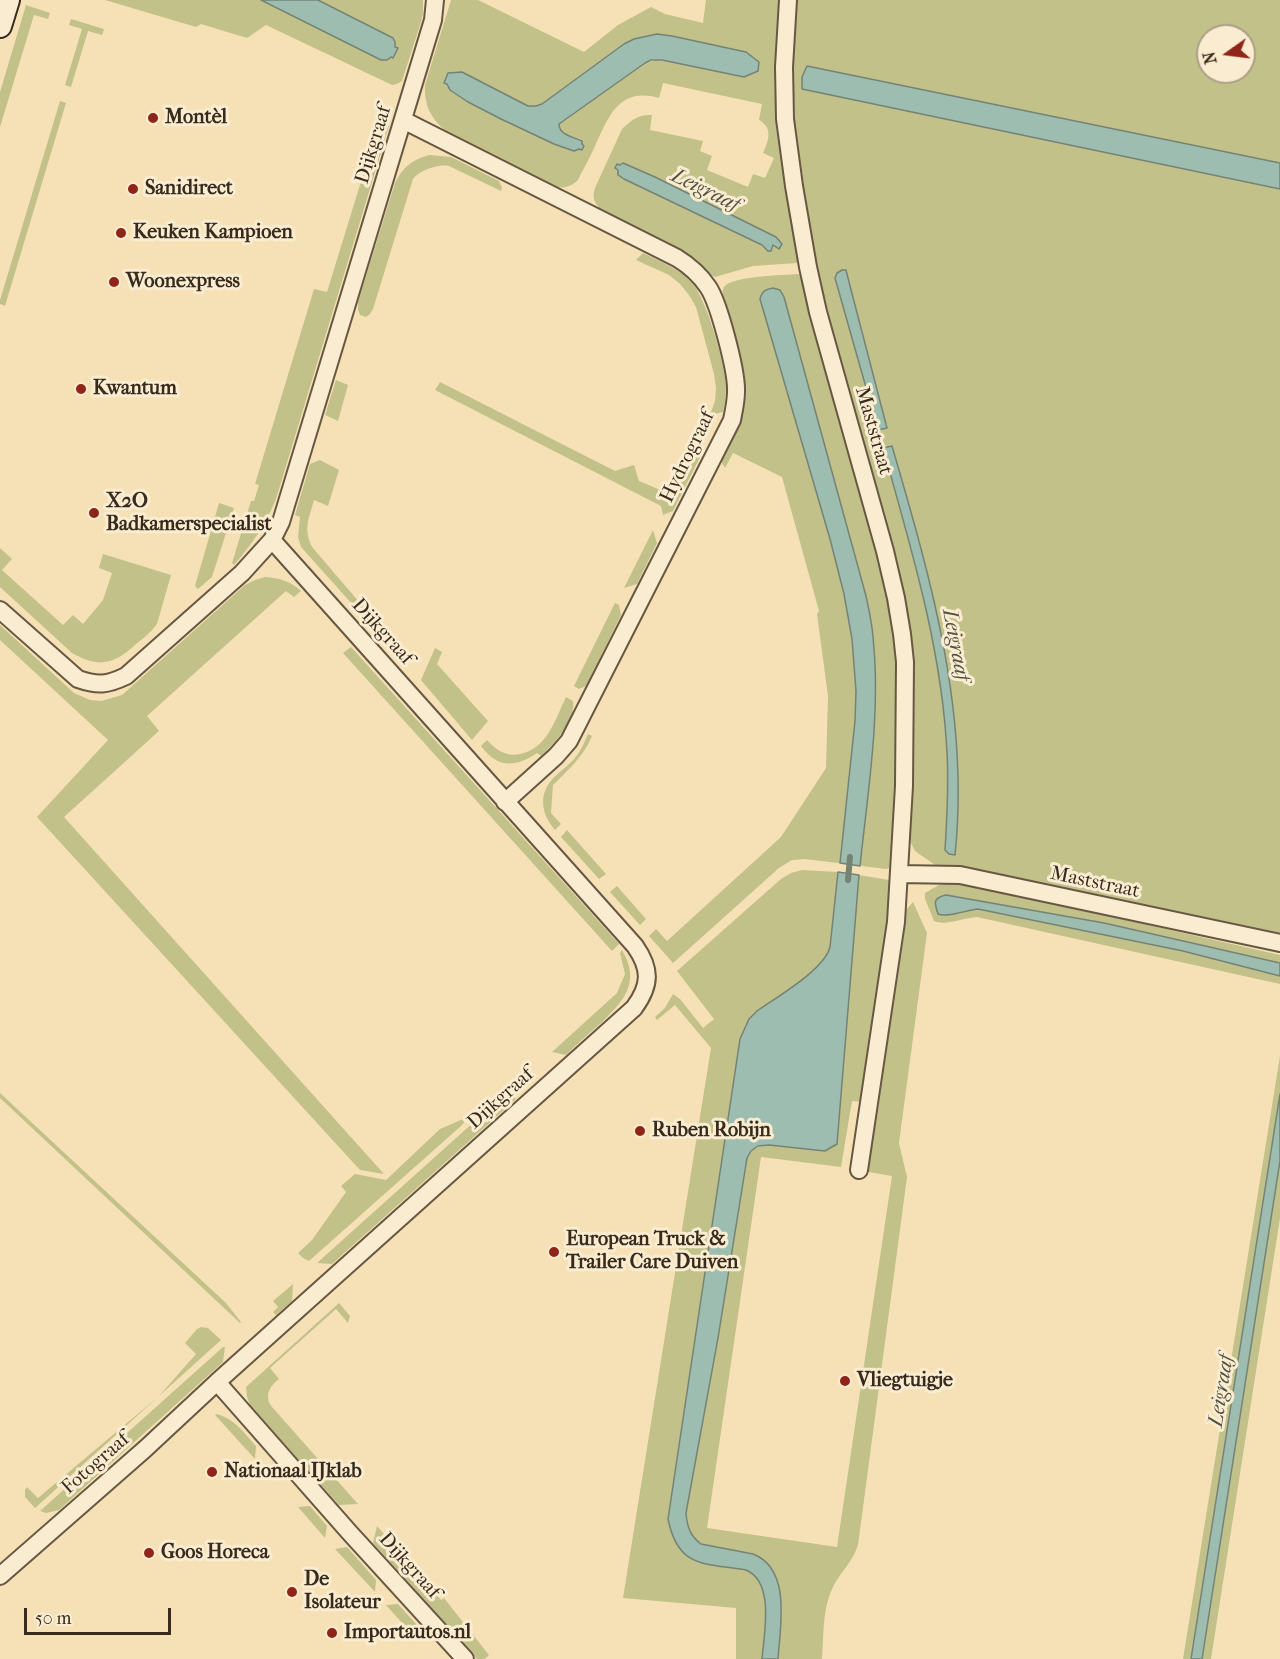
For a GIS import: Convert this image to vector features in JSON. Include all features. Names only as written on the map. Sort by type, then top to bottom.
[{"type":"street","points":[[0,26],[8,0]]},
{"type":"street","name":"Dijkgraaf","points":[[0,610],[78,679],[89,683],[113,682],[126,676],[234,581],[272,540],[281,522],[403,120],[433,20],[435,0]]},
{"type":"street","name":"Maststraat","points":[[788,0],[784,67],[785,119],[808,267],[820,322],[885,551],[896,598],[902,634],[906,690],[904,786],[896,922],[859,1170]]},
{"type":"street","name":"Hydrograaf","points":[[403,120],[689,266],[698,274],[712,296],[735,375],[735,408],[732,420],[569,741],[506,802]]},
{"type":"street","name":"Dijkgraaf","points":[[272,540],[635,946],[646,965],[646,987],[634,1008],[217,1382],[465,1659]]},
{"type":"street","name":"Maststraat","points":[[900,874],[960,875],[1280,943]]},
{"type":"street","name":"Fotograaf","points":[[0,1576],[137,1456],[217,1382]]},
{"type":"shaded area","points":[[105,0],[423,0],[423,13],[402,81],[392,85],[266,25],[247,38],[201,24],[196,27]]},
{"type":"shaded area","points":[[261,0],[318,0],[393,38],[395,47],[398,48],[393,58],[381,60]]},
{"type":"shaded area","points":[[451,0],[478,0],[584,52],[618,25],[651,7],[665,14],[703,23],[706,0],[781,0],[799,261],[753,266],[715,277],[697,260],[681,250],[600,209],[594,199],[595,188],[622,129],[636,118],[647,115],[652,115],[650,130],[703,141],[700,151],[712,156],[707,170],[748,187],[753,174],[765,178],[774,158],[763,153],[768,131],[759,120],[762,104],[663,83],[659,98],[634,97],[625,100],[617,107],[605,124],[578,180],[566,187],[558,187],[445,130],[435,121],[429,110],[425,85]],"holes":[[[657,34],[746,52],[759,63],[758,71],[656,60],[645,63],[559,124],[561,132],[584,146],[582,150],[554,144],[468,102],[451,73],[462,72],[528,106],[536,106],[542,104],[624,44],[634,39]]]},
{"type":"shaded area","points":[[795,0],[1280,0],[1280,163],[807,66],[802,77],[802,89],[1280,189],[1280,936],[935,865],[915,851],[909,839],[910,665],[836,362],[795,164],[790,75]]},
{"type":"shaded area","points":[[26,5],[50,13],[48,19],[34,15],[0,127],[0,92]]},
{"type":"shaded area","points":[[71,19],[104,29],[102,35],[88,31],[71,87],[65,85],[82,29],[69,25]]},
{"type":"shaded area","points":[[657,34],[746,52],[759,62],[758,71],[744,77],[662,60],[651,60],[559,124],[561,131],[582,141],[584,146],[582,150],[574,151],[554,144],[468,102],[444,83],[448,73],[462,72],[528,106],[536,106],[542,104],[624,44],[634,39]]},
{"type":"shaded area","points":[[807,66],[1280,163],[1280,189],[802,89],[802,77]]},
{"type":"shaded area","points":[[60,101],[66,103],[5,306],[0,304],[0,300]]},
{"type":"shaded area","points":[[379,123],[389,126],[276,499],[258,534],[234,565],[232,563],[251,501],[254,501],[259,485],[255,484],[314,289],[327,292]]},
{"type":"shaded area","points":[[429,155],[451,157],[499,181],[501,191],[449,166],[430,168],[416,176],[413,179],[373,309],[366,317],[360,315],[358,302],[395,183],[409,165]]},
{"type":"shaded area","points":[[623,163],[776,237],[782,244],[779,249],[773,245],[771,251],[768,251],[762,245],[624,179],[618,175],[618,170],[615,168],[617,164]]},
{"type":"shaded area","points":[[643,253],[682,274],[698,292],[714,332],[725,374],[726,391],[723,412],[710,415],[715,401],[716,388],[696,307],[680,284],[669,275],[636,260]]},
{"type":"shaded area","points":[[842,270],[846,270],[887,428],[878,430],[835,278]]},
{"type":"shaded area","points":[[801,275],[883,562],[901,663],[893,867],[886,869],[805,859],[792,860],[779,868],[673,963],[649,936],[656,929],[667,941],[781,837],[826,768],[828,696],[817,614],[819,611],[782,477],[733,453],[725,468],[721,461],[740,422],[746,394],[744,371],[723,297],[723,288],[729,283],[747,278]]},
{"type":"shaded area","points":[[773,288],[780,290],[784,297],[866,596],[872,627],[875,723],[860,866],[840,863],[855,721],[856,691],[852,639],[844,594],[830,539],[760,299],[765,291]]},
{"type":"shaded area","points":[[336,380],[348,385],[338,421],[325,415]]},
{"type":"shaded area","points":[[440,382],[615,471],[634,465],[639,481],[670,494],[700,436],[704,449],[673,511],[663,515],[661,506],[435,390]]},
{"type":"shaded area","points":[[892,446],[933,597],[952,699],[957,750],[958,802],[955,855],[945,850],[948,765],[939,676],[924,599],[883,448]]},
{"type":"shaded area","points":[[320,460],[339,470],[328,506],[314,500],[308,523],[309,541],[366,610],[361,614],[301,547],[298,537],[300,517],[295,515],[310,464]]},
{"type":"shaded area","points":[[219,503],[234,508],[212,577],[198,589],[195,586]]},
{"type":"shaded area","points":[[653,530],[657,543],[637,584],[624,588]]},
{"type":"shaded area","points":[[0,548],[12,559],[2,570],[63,625],[73,615],[83,624],[103,600],[112,573],[99,568],[103,554],[171,575],[157,624],[128,651],[113,660],[98,662],[81,658],[72,653],[0,587]]},
{"type":"shaded area","points":[[265,577],[284,581],[301,591],[294,597],[286,591],[147,716],[159,731],[64,817],[384,1174],[360,1170],[37,817],[108,740],[0,640],[0,625],[74,693],[90,700],[101,701],[122,695],[245,585]]},
{"type":"shaded area","points":[[615,603],[619,605],[621,615],[586,686],[579,689],[574,686]]},
{"type":"shaded area","points":[[351,647],[619,944],[612,951],[343,653]]},
{"type":"shaded area","points":[[435,648],[442,652],[437,664],[488,721],[472,740],[421,680]]},
{"type":"shaded area","points":[[566,697],[573,701],[568,724],[541,756],[537,753],[514,763],[500,762],[481,746],[487,740],[506,754],[515,755],[529,751],[544,740]]},
{"type":"shaded area","points":[[588,734],[592,736],[585,750],[553,785],[551,813],[561,824],[555,830],[545,813],[543,801],[546,788],[576,756]]},
{"type":"shaded area","points":[[567,830],[606,874],[599,879],[561,837]]},
{"type":"shaded area","points":[[802,870],[838,872],[830,947],[826,956],[810,974],[757,1011],[668,1519],[700,1562],[746,1570],[755,1576],[761,1585],[766,1610],[762,1659],[736,1659],[736,1608],[623,1598],[711,1048],[675,1005],[657,1020],[655,1017],[665,1008],[673,994],[680,999],[703,1028],[714,1019],[677,971],[781,879]]},
{"type":"shaded area","points":[[838,872],[859,875],[837,1144],[825,1151],[769,1145],[758,1146],[747,1158],[718,1338],[686,1513],[690,1530],[701,1544],[753,1554],[774,1572],[781,1600],[778,1659],[762,1659],[766,1610],[761,1585],[755,1576],[746,1570],[695,1561],[679,1547],[668,1519],[740,1039],[749,1019],[757,1011],[810,974],[826,956],[830,947]]},
{"type":"shaded area","points":[[859,875],[889,880],[894,887],[863,1102],[852,1101],[841,1167],[761,1157],[707,1528],[837,1547],[892,1176],[863,1171],[903,918],[913,902],[927,933],[899,1143],[907,1177],[858,1545],[827,1602],[822,1659],[778,1659],[782,1607],[775,1575],[701,1544],[690,1530],[686,1513],[718,1338],[747,1158],[753,1150],[762,1146],[832,1144]]},
{"type":"shaded area","points":[[953,883],[972,885],[1280,955],[1280,984],[977,917],[949,922],[934,921],[925,899],[925,893],[939,885]]},
{"type":"shaded area","points":[[617,886],[646,919],[640,925],[610,892]]},
{"type":"shaded area","points":[[946,895],[1104,923],[1280,963],[1280,976],[1183,951],[978,909],[938,914],[936,901]]},
{"type":"shaded area","points":[[622,950],[630,972],[630,981],[623,999],[566,1055],[552,1052],[617,993],[625,974],[620,953]]},
{"type":"shaded area","points":[[1280,1056],[1280,1218],[1211,1659],[1183,1659]]},
{"type":"shaded area","points":[[0,1093],[226,1303],[241,1322],[0,1098]]},
{"type":"shaded area","points":[[505,1094],[511,1094],[516,1099],[332,1264],[317,1263]]},
{"type":"shaded area","points":[[1280,1094],[1280,1161],[1202,1659],[1191,1659]]},
{"type":"shaded area","points":[[470,1116],[309,1261],[298,1253],[312,1240],[346,1192],[341,1186],[355,1174],[386,1180],[440,1129]]},
{"type":"shaded area","points":[[293,1284],[292,1301],[276,1315],[273,1312],[278,1307],[273,1301]]},
{"type":"shaded area","points":[[339,1303],[350,1316],[348,1323],[336,1309],[270,1368],[279,1379],[270,1388],[268,1399],[272,1407],[358,1504],[339,1505],[250,1405],[246,1387]]},
{"type":"shaded area","points":[[201,1327],[208,1328],[221,1340],[159,1396],[196,1354],[185,1343]]},
{"type":"shaded area","points":[[225,1347],[223,1362],[59,1510],[46,1513],[40,1511]]},
{"type":"shaded area","points":[[159,1396],[35,1508],[25,1497],[27,1487],[38,1498]]},
{"type":"shaded area","points":[[215,1415],[234,1423],[256,1446],[255,1459]]},
{"type":"shaded area","points":[[310,1506],[327,1526],[325,1538],[298,1507]]},
{"type":"shaded area","points":[[377,1526],[441,1600],[444,1598],[489,1655],[485,1659],[477,1659],[373,1543]]},
{"type":"shaded area","points":[[347,1547],[376,1580],[375,1592],[335,1549]]},
{"type":"shaded area","points":[[398,1604],[416,1624],[413,1635],[386,1605]]},
{"type":"waterway","points":[[848,880],[850,857]]},
{"type":"place","name":"Montèl","points":[[153,118]]},
{"type":"place","name":"Sanidirect","points":[[133,189]]},
{"type":"place","name":"Keuken Kampioen","points":[[121,233]]},
{"type":"place","name":"Woonexpress","points":[[114,282]]},
{"type":"place","name":"Kwantum","points":[[81,389]]},
{"type":"place","name":"X2O Badkamerspecialist","points":[[94,513]]},
{"type":"place","name":"Ruben Robijn","points":[[640,1131]]},
{"type":"place","name":"European Truck & Trailer Care Duiven","points":[[554,1252]]},
{"type":"place","name":"Vliegtuigje","points":[[845,1381]]},
{"type":"place","name":"Nationaal IJklab","points":[[212,1472]]},
{"type":"place","name":"Goos Horeca","points":[[149,1553]]},
{"type":"place","name":"De Isolateur","points":[[292,1592]]},
{"type":"place","name":"Importautos.nl","points":[[332,1633]]},
{"type":"water label","name":"Leigraaf","points":[[705,191]]},
{"type":"water label","name":"Leigraaf","points":[[955,645]]},
{"type":"water label","name":"Leigraaf","points":[[1222,1391]]}]
